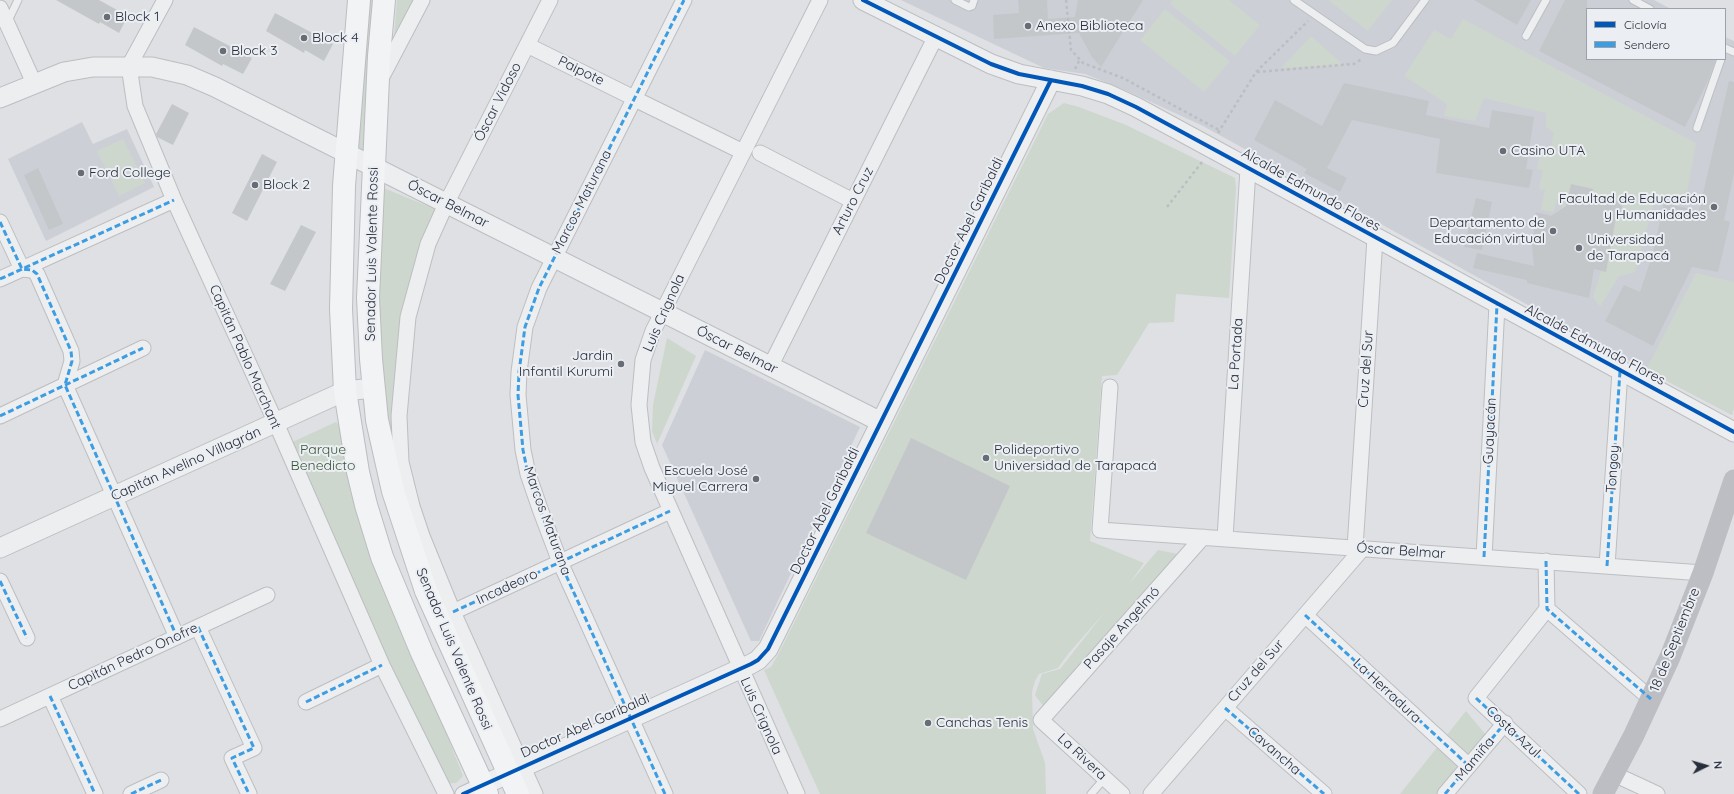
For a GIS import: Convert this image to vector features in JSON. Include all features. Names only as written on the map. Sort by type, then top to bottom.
[{"type":"main road","name":"Senador Luis Valente Rossi","points":[[359,0],[346,153],[341,309],[345,391],[358,472],[366,505],[382,556],[422,653],[485,790]]},
{"type":"main road","name":"Senador Luis Valente Rossi","points":[[384,0],[377,86],[368,298],[373,388],[377,420],[393,491],[426,591],[516,770],[518,794]]},
{"type":"main road","name":"18 de Septiembre","points":[[1603,794],[1651,699],[1670,657],[1703,573],[1734,480]]},
{"type":"street","points":[[129,66],[165,0]]},
{"type":"street","points":[[377,86],[422,0]]},
{"type":"street","name":"Óscar Vidoso","points":[[535,794],[516,770],[432,561],[412,506],[401,462],[399,439],[400,386],[408,318],[428,244],[446,204],[550,0]]},
{"type":"street","name":"Marcos Maturana","points":[[665,794],[560,562],[528,474],[522,443],[518,395],[520,357],[525,327],[539,288],[638,100],[684,0]]},
{"type":"street","name":"Luis Crignola","points":[[797,794],[670,511],[647,455],[641,430],[639,405],[643,360],[662,312],[820,0]]},
{"type":"street","name":"Alcalde Edmundo Flores","points":[[863,0],[1005,69],[1082,86],[1108,94],[1213,148],[1248,169],[1497,305],[1734,432]]},
{"type":"street","points":[[0,8],[34,83]]},
{"type":"street","name":"Arturo Cruz","points":[[770,367],[936,36]]},
{"type":"street","name":"Paipote","points":[[527,45],[743,152]]},
{"type":"street","name":"Óscar Belmar","points":[[0,98],[64,72],[106,66],[129,66],[171,70],[199,79],[881,422]]},
{"type":"street","name":"Capitán Pablo Marchant","points":[[129,66],[135,106],[174,200],[276,423],[382,665],[446,794]]},
{"type":"street","name":"Doctor Abel Garibaldi","points":[[463,794],[485,790],[516,770],[758,660],[768,649],[1051,80]]},
{"type":"street","points":[[760,153],[853,201]]},
{"type":"street","name":"La Portada","points":[[1225,538],[1248,169]]},
{"type":"street","points":[[0,279],[174,200]]},
{"type":"street","points":[[0,222],[22,269]]},
{"type":"street","name":"Cruz del Sur","points":[[1150,794],[1305,615],[1359,548],[1375,238]]},
{"type":"street","points":[[22,269],[32,270],[37,274],[72,351],[72,361],[65,385],[177,637]]},
{"type":"street","name":"Guayacán","points":[[1484,557],[1497,305]]},
{"type":"street","points":[[0,416],[144,348]]},
{"type":"street","name":"Tongoy","points":[[1607,566],[1620,371]]},
{"type":"street","name":"Óscar Belmar","points":[[1110,387],[1100,530],[1703,573]]},
{"type":"street","name":"Capitán Avelino Villagrán","points":[[0,548],[345,391],[373,388]]},
{"type":"street","name":"Incadeoro","points":[[453,612],[670,511]]},
{"type":"street","name":"Pasaje Angelmó","points":[[1041,720],[1203,537]]},
{"type":"street","points":[[1546,561],[1547,609],[1651,699]]},
{"type":"street","points":[[0,581],[27,638]]},
{"type":"street","name":"Capitán Pedro Onofre","points":[[0,719],[267,595]]},
{"type":"street","name":"Costa Azul","points":[[1547,609],[1476,698],[1505,723],[1579,794]]},
{"type":"street","name":"La Herradura","points":[[1305,615],[1469,766]]},
{"type":"street","points":[[198,627],[254,748],[232,758],[249,794]]},
{"type":"street","points":[[306,702],[382,665]]},
{"type":"street","points":[[50,696],[95,794]]},
{"type":"street","name":"Cavancha","points":[[1225,708],[1324,794]]},
{"type":"street","name":"La Rivera","points":[[1041,720],[1122,794]]},
{"type":"street","name":"Mamiña","points":[[1445,794],[1505,723]]},
{"type":"street","points":[[1614,774],[1657,794]]},
{"type":"street","points":[[131,794],[161,780]]},
{"type":"lane","points":[[7,24],[18,0]]},
{"type":"lane","points":[[955,0],[969,7],[972,6],[974,0]]},
{"type":"lane","points":[[1294,0],[1365,49],[1376,51],[1394,43],[1425,0]]},
{"type":"lane","points":[[1526,36],[1546,0]]},
{"type":"lane","points":[[1633,0],[1648,8]]},
{"type":"lane","points":[[1697,128],[1721,60]]},
{"type":"lane","points":[[1091,794],[1105,778]]},
{"type":"path","points":[[1066,0],[1071,50],[1084,62],[1123,78],[1220,130]]},
{"type":"path","points":[[1167,207],[1213,148],[1220,130],[1256,72],[1314,15]]},
{"type":"path","points":[[1256,72],[1354,64],[1376,51]]},
{"type":"shaded area","name":"Universidad de Tarapacá","points":[[901,0],[1654,0],[1669,8],[1586,8],[1586,60],[1726,60],[1726,37],[1734,41],[1734,407],[1732,415],[1646,370],[1203,126],[1125,90],[1085,74],[1044,68]]},
{"type":"shaded area","name":"Ford College","points":[[82,122],[93,144],[127,129],[154,187],[46,241],[8,159]]},
{"type":"shaded area","name":"Escuela José Miguel Carrera","points":[[705,350],[860,427],[759,641],[751,641],[662,445]]},
{"type":"green space","points":[[366,0],[378,0],[367,155],[355,152]]},
{"type":"green space","points":[[397,0],[418,0],[393,49]]},
{"type":"green space","points":[[1173,0],[1229,0],[1260,25],[1235,56],[1170,4]]},
{"type":"green space","points":[[1328,0],[1392,0],[1368,31]]},
{"type":"green space","points":[[1165,9],[1230,61],[1204,92],[1140,40]]},
{"type":"green space","points":[[1463,19],[1696,143],[1686,199],[1656,195],[1635,272],[1619,276],[1600,307],[1593,297],[1601,271],[1582,266],[1559,218],[1565,194],[1560,192],[1553,212],[1541,210],[1545,190],[1539,189],[1543,170],[1537,169],[1540,155],[1548,156],[1554,133],[1546,127],[1546,113],[1484,98],[1475,121],[1444,116],[1447,104],[1404,76],[1434,30],[1451,39]]},
{"type":"green space","points":[[1311,36],[1344,65],[1281,68]]},
{"type":"green space","name":"Polideportivo Universidad de Tarapacá","points":[[1064,103],[1079,107],[1126,125],[1235,178],[1236,188],[1229,298],[1176,294],[1174,322],[1149,323],[1117,375],[1102,376],[1090,541],[1144,563],[1129,584],[1158,550],[1183,555],[1044,707],[1035,695],[1042,674],[1060,669],[1104,613],[1068,654],[1058,668],[1039,674],[1032,692],[1033,729],[1045,763],[1046,794],[820,794],[764,670],[771,667],[779,653],[1048,114]]},
{"type":"green space","points":[[123,139],[145,183],[119,196],[97,151]]},
{"type":"green space","points":[[381,187],[435,209],[403,319],[394,445],[387,437],[375,322]]},
{"type":"green space","points":[[1696,273],[1734,282],[1734,407],[1732,415],[1646,370]]},
{"type":"green space","points":[[667,338],[696,356],[657,444],[652,431],[653,405]]},
{"type":"green space","name":"Parque Benedicto","points":[[336,422],[340,426],[384,574],[463,776],[456,783],[444,784],[288,444]]},
{"type":"green space","points":[[1466,711],[1486,735],[1437,794],[1400,794]]},
{"type":"building","name":"Block 1","points":[[56,0],[99,0],[128,16],[119,33],[100,22],[99,24]]},
{"type":"building","points":[[1018,0],[1047,0],[1048,19],[1075,17],[1078,0],[1143,0],[1101,67],[1092,57],[1079,33],[994,39],[993,15],[1019,13]]},
{"type":"building","points":[[1474,0],[1531,0],[1517,25]]},
{"type":"building","points":[[1565,0],[1587,0],[1586,60],[1716,60],[1707,83],[1685,127],[1539,51]]},
{"type":"building","name":"Block 4","points":[[275,13],[333,44],[324,61],[305,50],[304,53],[266,31]]},
{"type":"building","name":"Block 3","points":[[194,27],[252,58],[243,74],[223,64],[222,66],[185,45]]},
{"type":"building","name":"Facultad de Educación y Humanidades","points":[[1729,81],[1734,82],[1734,173],[1724,220],[1730,222],[1718,272],[1692,267],[1653,346],[1605,321],[1624,285],[1640,292],[1652,256],[1664,203],[1699,211]]},
{"type":"building","points":[[1344,83],[1429,101],[1426,115],[1489,128],[1492,110],[1534,117],[1526,169],[1533,170],[1529,188],[1436,173],[1440,139],[1352,120],[1327,168],[1347,178],[1340,192],[1304,173],[1307,169],[1254,140],[1275,100],[1322,126]]},
{"type":"building","points":[[172,104],[189,113],[173,145],[157,137],[156,134]]},
{"type":"building","name":"Block 2","points":[[262,154],[277,162],[247,221],[232,213]]},
{"type":"building","points":[[38,168],[63,224],[49,230],[24,175]]},
{"type":"building","points":[[1571,184],[1593,189],[1592,196],[1623,202],[1621,213],[1617,212],[1606,272],[1594,269],[1589,298],[1527,283],[1527,280],[1473,268],[1477,253],[1534,266],[1532,246],[1536,212],[1551,216],[1566,206]]},
{"type":"building","points":[[1476,198],[1492,202],[1482,250],[1464,247]]},
{"type":"building","points":[[301,225],[316,232],[285,291],[270,284]]},
{"type":"building","points":[[911,438],[1010,486],[966,580],[866,533]]},
{"type":"marked path","points":[[665,794],[560,562],[540,509],[528,474],[523,450],[518,395],[519,372],[525,327],[539,288],[684,0]]},
{"type":"marked path","points":[[0,279],[174,200]]},
{"type":"marked path","points":[[0,222],[22,269],[32,270],[37,274],[71,351],[72,361],[65,385],[177,637]]},
{"type":"marked path","points":[[1484,557],[1497,305]]},
{"type":"marked path","points":[[0,416],[143,348]]},
{"type":"marked path","points":[[1607,566],[1620,371]]},
{"type":"marked path","points":[[453,612],[670,511]]},
{"type":"marked path","points":[[1546,561],[1547,609],[1651,699]]},
{"type":"marked path","points":[[0,581],[27,638]]},
{"type":"marked path","points":[[1305,615],[1469,766]]},
{"type":"marked path","points":[[198,627],[254,748],[232,758],[249,794]]},
{"type":"marked path","points":[[306,702],[382,665]]},
{"type":"marked path","points":[[50,696],[95,794]]},
{"type":"marked path","points":[[1476,698],[1579,794]]},
{"type":"marked path","points":[[1225,708],[1324,794]]},
{"type":"marked path","points":[[1445,794],[1505,723]]},
{"type":"marked path","points":[[131,794],[161,780]]},
{"type":"cycle path","points":[[863,0],[991,64],[1019,74],[1082,86],[1108,94],[1136,107],[1734,432]]},
{"type":"cycle path","points":[[463,794],[751,664],[758,660],[768,649],[1051,80]]},
{"type":"place","name":"Block 1","points":[[107,17]]},
{"type":"place","name":"Anexo Biblioteca","points":[[1028,26]]},
{"type":"place","name":"Block 4","points":[[304,38]]},
{"type":"place","name":"Block 3","points":[[223,51]]},
{"type":"place","name":"Casino UTA","points":[[1503,151]]},
{"type":"place","name":"Ford College","points":[[81,173]]},
{"type":"place","name":"Block 2","points":[[255,185]]},
{"type":"place","name":"Facultad de Educación y Humanidades","points":[[1714,207]]},
{"type":"place","name":"Departamento de Educación virtual","points":[[1553,231]]},
{"type":"place","name":"Universidad de Tarapacá","points":[[1579,248]]},
{"type":"place","name":"Jardin Infantil Kurumi","points":[[621,364]]},
{"type":"place","name":"Polideportivo Universidad de Tarapacá","points":[[986,458]]},
{"type":"place","name":"Escuela José Miguel Carrera","points":[[756,479]]},
{"type":"place","name":"Canchas Tenis","points":[[928,723]]}]
